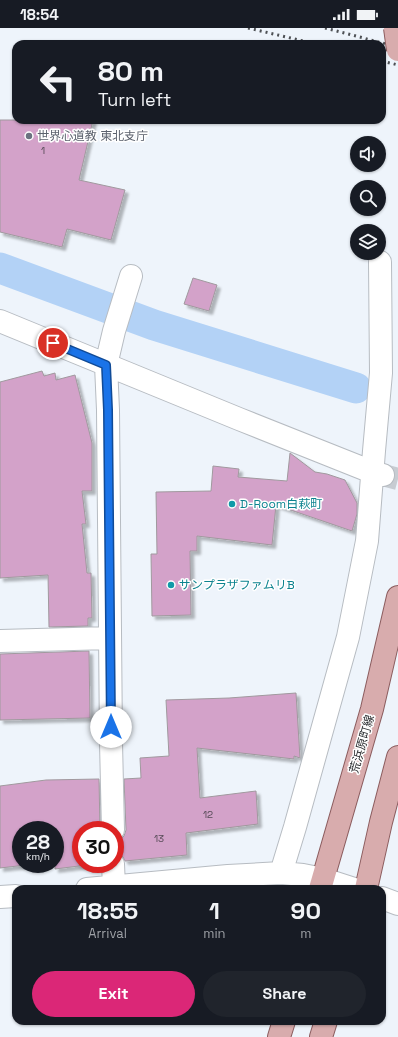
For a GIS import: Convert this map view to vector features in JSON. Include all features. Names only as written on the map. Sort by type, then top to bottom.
[{"type":"main road","points":[[395,28],[398,50]]},
{"type":"main road","name":"荒浜原町線","points":[[322,884],[372,709],[398,597]]},
{"type":"main road","points":[[367,885],[398,757]]},
{"type":"main road","points":[[279,1037],[283,1025]]},
{"type":"main road","points":[[322,1037],[325,1025]]},
{"type":"street","points":[[281,873],[348,637],[367,541],[377,473],[381,373],[380,262]]},
{"type":"street","points":[[113,821],[108,410],[106,365],[114,331],[131,276]]},
{"type":"street","points":[[0,321],[239,419],[377,473]]},
{"type":"street","points":[[0,641],[110,638]]},
{"type":"street","points":[[113,873],[114,885]]},
{"type":"street","points":[[125,885],[281,873],[303,875],[322,884]]},
{"type":"street","points":[[0,897],[12,896]]},
{"type":"street","points":[[386,900],[398,904]]},
{"type":"building","points":[[0,120],[12,120],[12,124],[92,124],[79,180],[125,190],[111,240],[67,229],[62,247],[0,232]]},
{"type":"building","points":[[193,278],[217,285],[209,311],[184,304]]},
{"type":"building","points":[[42,371],[44,376],[55,373],[56,380],[75,375],[92,443],[92,491],[82,491],[86,524],[82,524],[87,573],[91,573],[92,618],[88,618],[88,626],[49,627],[48,575],[0,578],[0,382]]},
{"type":"building","points":[[290,453],[315,472],[345,480],[357,503],[357,514],[352,531],[276,505],[272,545],[197,536],[197,551],[190,551],[191,615],[152,616],[151,554],[157,554],[156,492],[211,491],[213,466],[239,469],[238,477],[287,481]]},
{"type":"building","points":[[89,651],[90,718],[0,720],[0,654]]},
{"type":"building","points":[[296,693],[300,758],[294,756],[294,759],[197,748],[200,798],[256,791],[258,824],[186,833],[187,855],[125,861],[124,836],[126,830],[124,779],[141,778],[140,758],[169,756],[166,700],[229,698]]},
{"type":"building","points":[[99,779],[100,821],[72,821],[72,867],[64,868],[64,821],[12,821],[12,867],[0,868],[0,786],[46,780]]},
{"type":"waterway","points":[[0,268],[154,325],[356,388]]},
{"type":"tunnel","points":[[383,475],[398,479]]},
{"type":"railway","points":[[248,28],[299,40]]},
{"type":"railway","points":[[325,28],[371,40]]},
{"type":"railway","points":[[386,44],[398,47]]},
{"type":"railway","points":[[386,62],[398,65]]},
{"type":"place","name":"世界心道教 東北支庁","points":[[29,136]]},
{"type":"place","name":"D-Room白萩町","points":[[232,504]]},
{"type":"place","name":"サンプラザファムリB","points":[[171,585]]},
{"type":"route","points":[[53,343],[106,365],[108,410],[111,727]]}]
